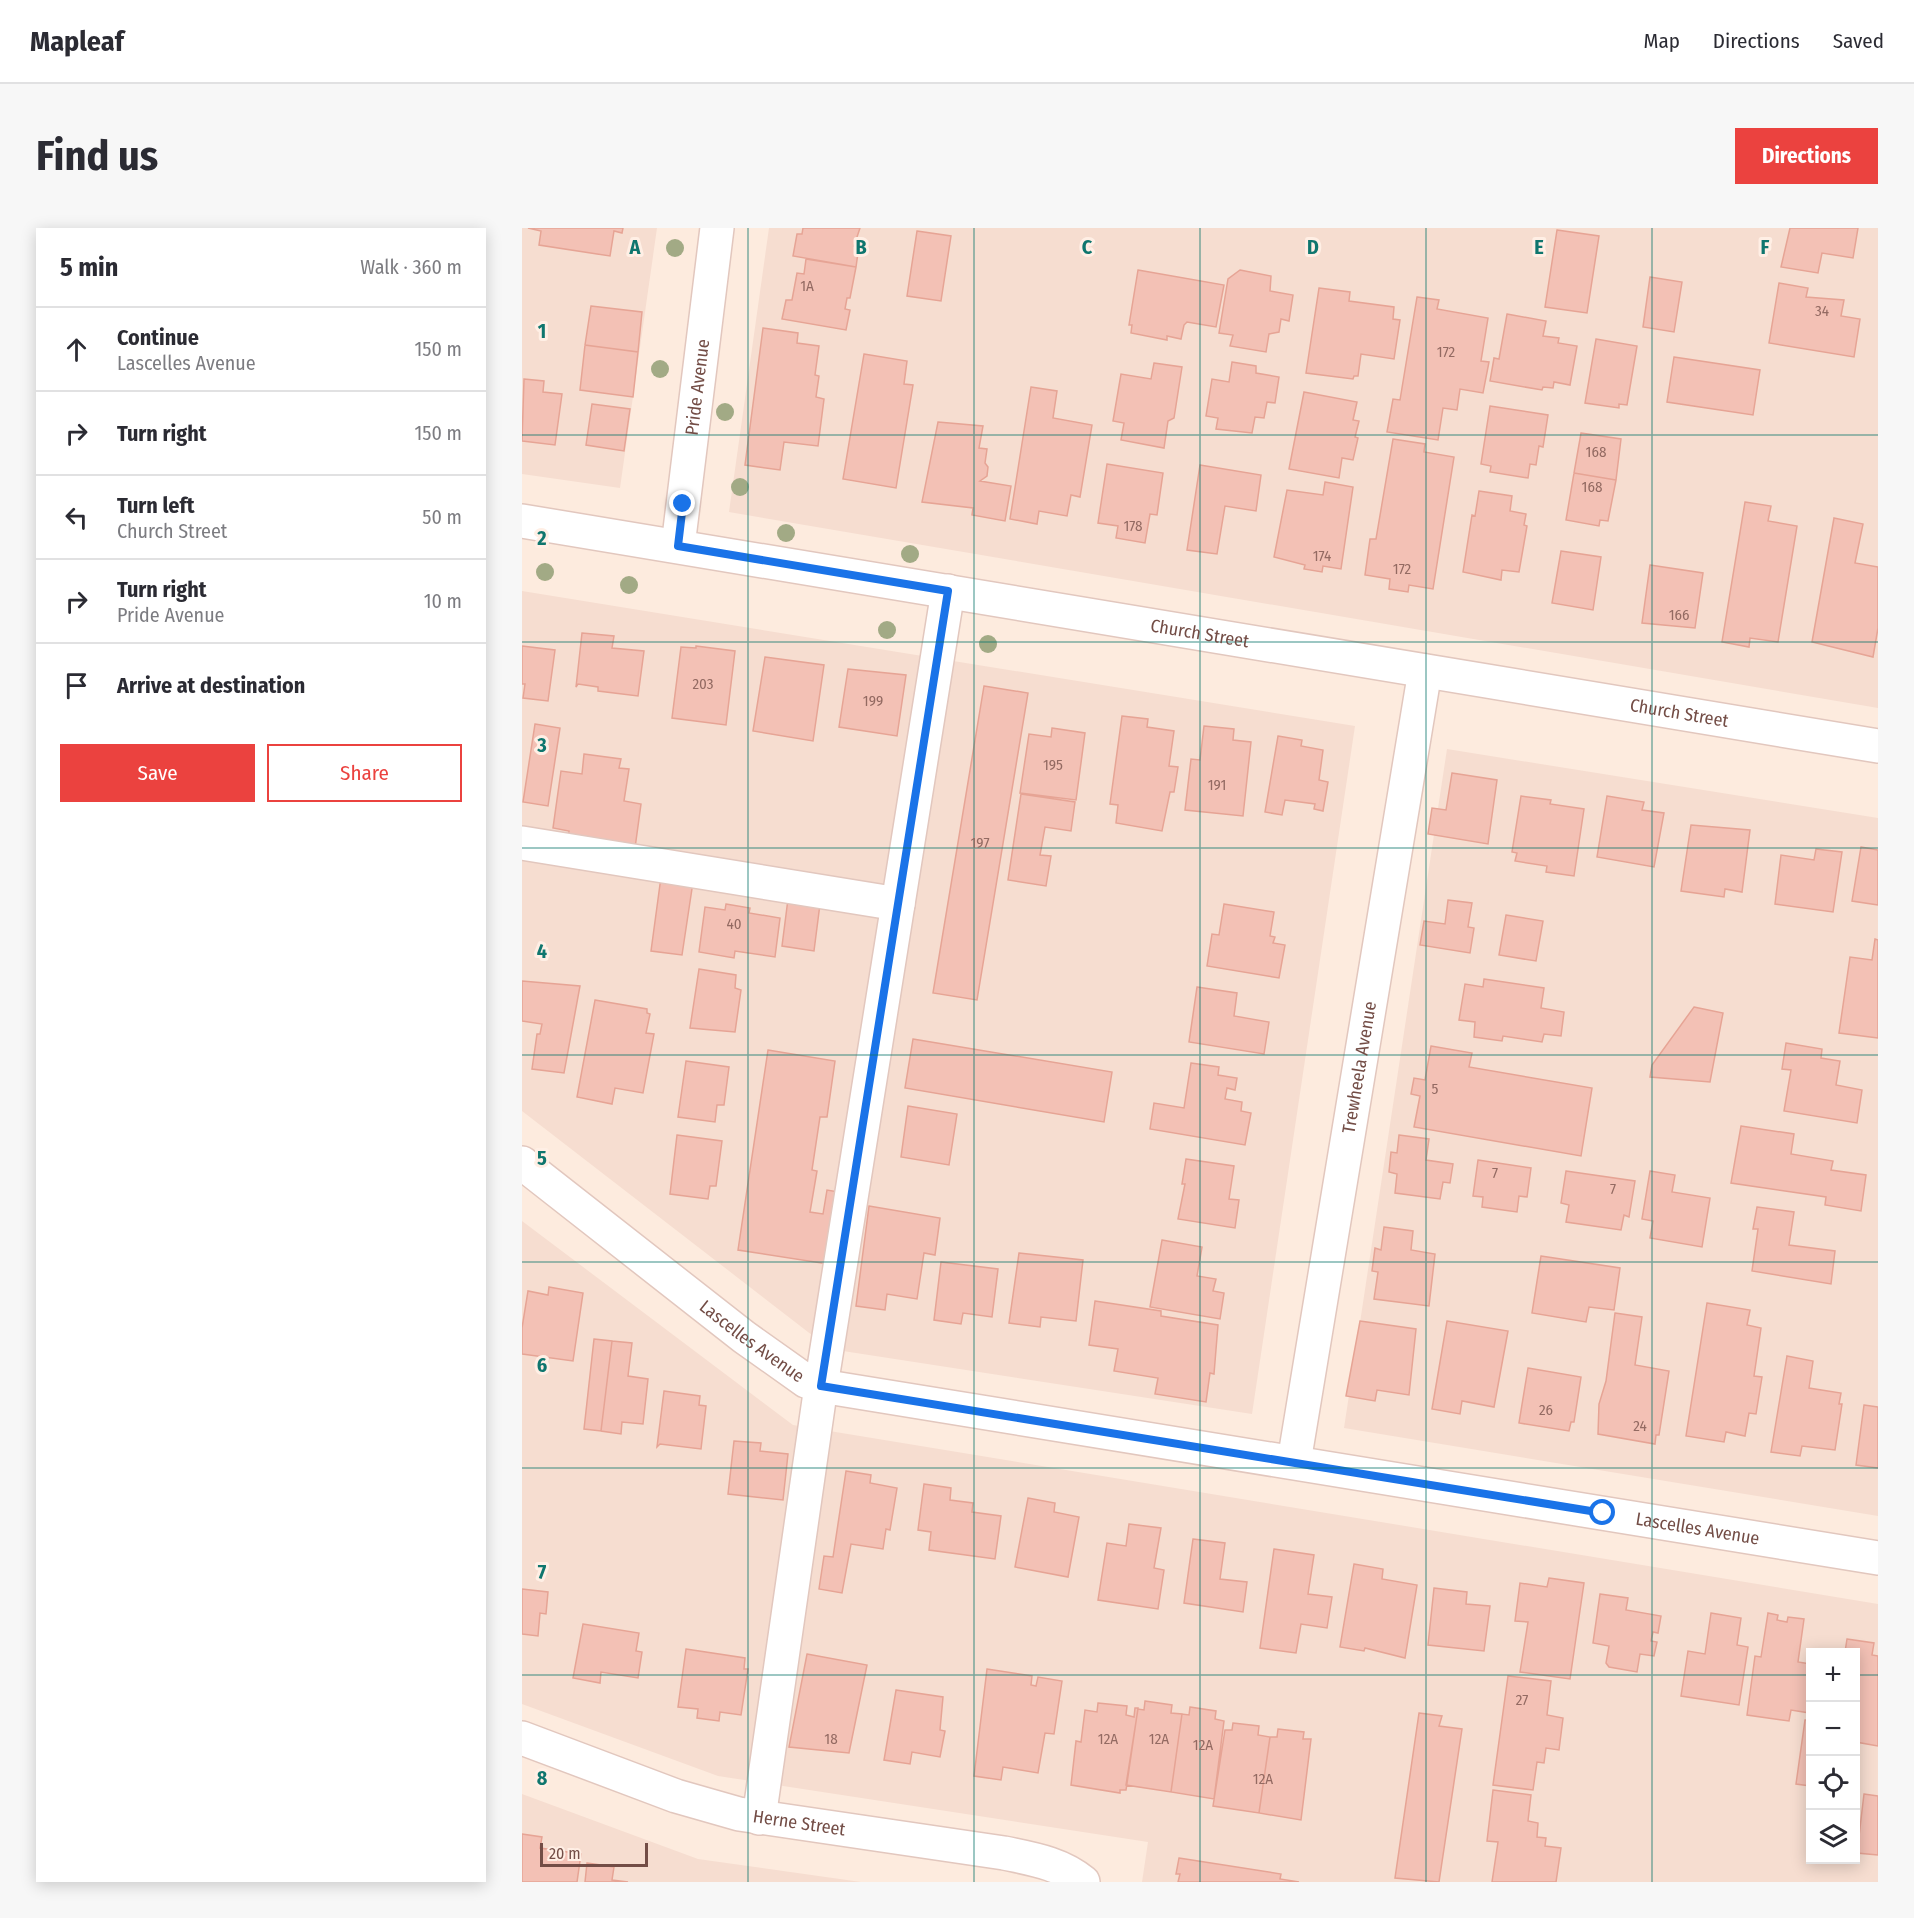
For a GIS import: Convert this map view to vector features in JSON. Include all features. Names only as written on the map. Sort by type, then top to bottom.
[{"type":"street","name":"Pride Avenue","points":[[678,546],[717,228]]},
{"type":"street","name":"Church Street","points":[[522,521],[1878,746]]},
{"type":"street","points":[[759,1818],[821,1386],[948,591]]},
{"type":"street","name":"Trewheela Avenue","points":[[1294,1462],[1425,671]]},
{"type":"street","points":[[522,843],[898,904]]},
{"type":"street","name":"Lascelles Avenue","points":[[522,1162],[744,1337],[806,1382],[1878,1558]]},
{"type":"street","name":"Herne Street","points":[[522,1738],[676,1796],[759,1818],[1004,1853],[1045,1862],[1071,1872],[1083,1882]]},
{"type":"shaded area","points":[[522,228],[657,228],[620,488],[522,474]]},
{"type":"shaded area","points":[[769,228],[1878,228],[1878,708],[729,512]]},
{"type":"shaded area","points":[[522,591],[1355,726],[1252,1414],[830,1349],[522,1111]]},
{"type":"shaded area","points":[[1447,749],[1878,818],[1878,1516],[1344,1428]]},
{"type":"shaded area","points":[[522,1221],[793,1425],[1878,1604],[1878,1882],[1142,1882],[1148,1842],[718,1776],[522,1704]]},
{"type":"shaded area","points":[[522,1794],[698,1859],[861,1882],[522,1882]]},
{"type":"building","points":[[528,228],[623,228],[622,233],[614,231],[610,256],[539,245],[541,231]]},
{"type":"building","points":[[803,228],[860,228],[854,246],[859,246],[856,267],[793,256],[797,234],[802,234]]},
{"type":"building","points":[[1790,228],[1858,228],[1853,258],[1822,253],[1818,273],[1781,267]]},
{"type":"building","points":[[1557,230],[1599,236],[1587,313],[1545,307]]},
{"type":"building","points":[[917,231],[951,236],[941,301],[907,296]]},
{"type":"building","points":[[806,259],[856,267],[850,298],[847,298],[845,309],[850,310],[846,330],[782,319],[786,300],[792,300],[797,273],[804,274]]},
{"type":"building","points":[[1138,270],[1224,285],[1216,327],[1187,322],[1184,325],[1181,339],[1167,336],[1167,340],[1131,333],[1132,325],[1129,325]]},
{"type":"building","points":[[1240,270],[1271,276],[1270,291],[1293,295],[1289,321],[1281,319],[1279,332],[1269,334],[1266,352],[1230,346],[1233,335],[1219,333],[1228,279]]},
{"type":"building","points":[[1650,277],[1682,282],[1674,332],[1643,327]]},
{"type":"building","points":[[1779,283],[1808,288],[1806,297],[1844,300],[1841,316],[1860,319],[1854,357],[1769,343]]},
{"type":"building","points":[[1319,288],[1350,292],[1349,301],[1394,307],[1393,319],[1400,320],[1394,359],[1361,354],[1358,376],[1354,376],[1353,379],[1306,373]]},
{"type":"building","points":[[1417,297],[1439,300],[1437,309],[1488,318],[1481,361],[1489,362],[1483,393],[1460,389],[1457,410],[1443,408],[1438,440],[1387,432],[1393,399],[1400,400]]},
{"type":"building","points":[[591,306],[642,312],[638,352],[585,345]]},
{"type":"building","points":[[1507,314],[1546,321],[1543,336],[1559,338],[1558,343],[1577,346],[1570,385],[1554,382],[1553,388],[1543,387],[1542,390],[1490,381],[1494,358],[1499,359]]},
{"type":"building","points":[[763,328],[798,333],[797,343],[819,346],[815,375],[819,376],[816,397],[824,399],[818,446],[784,442],[780,470],[745,465]]},
{"type":"building","points":[[1596,339],[1637,346],[1627,405],[1619,404],[1619,408],[1585,403]]},
{"type":"building","points":[[585,345],[638,352],[633,397],[580,390]]},
{"type":"building","points":[[864,354],[907,361],[904,384],[913,385],[896,488],[843,479]]},
{"type":"building","points":[[1674,357],[1760,370],[1753,415],[1667,402]]},
{"type":"building","points":[[1232,362],[1256,366],[1256,373],[1279,377],[1275,403],[1267,402],[1264,418],[1255,417],[1252,433],[1216,429],[1218,418],[1206,416],[1212,379],[1229,382]]},
{"type":"building","points":[[1154,363],[1182,367],[1174,418],[1168,421],[1164,448],[1121,440],[1124,423],[1113,421],[1121,374],[1151,379]]},
{"type":"building","points":[[524,379],[544,381],[543,392],[562,394],[555,445],[522,441]]},
{"type":"building","points":[[1031,387],[1057,391],[1053,418],[1092,425],[1080,497],[1071,495],[1067,516],[1039,511],[1037,524],[1010,519]]},
{"type":"building","points":[[1304,392],[1357,402],[1353,420],[1359,421],[1355,437],[1358,438],[1353,460],[1342,458],[1339,478],[1289,469]]},
{"type":"building","points":[[592,404],[630,409],[624,451],[586,445]]},
{"type":"building","points":[[1490,406],[1548,415],[1543,447],[1539,446],[1536,465],[1530,464],[1528,478],[1490,472],[1491,466],[1481,464]]},
{"type":"building","points":[[938,422],[983,426],[979,448],[987,449],[985,463],[988,467],[987,476],[980,481],[1011,486],[1005,521],[972,515],[973,508],[922,502]]},
{"type":"building","points":[[1581,433],[1621,439],[1616,480],[1574,473]]},
{"type":"building","points":[[1393,439],[1425,444],[1424,452],[1454,457],[1433,589],[1409,585],[1408,592],[1389,589],[1390,579],[1365,575],[1370,539],[1376,539]]},
{"type":"building","points":[[1107,464],[1163,473],[1157,515],[1150,514],[1145,543],[1116,538],[1118,526],[1098,523]]},
{"type":"building","points":[[1200,465],[1261,475],[1256,511],[1225,506],[1217,554],[1187,550]]},
{"type":"building","points":[[1574,473],[1616,480],[1608,521],[1600,520],[1599,526],[1566,520]]},
{"type":"building","points":[[1325,482],[1353,487],[1341,569],[1323,566],[1322,572],[1304,569],[1305,565],[1274,557],[1287,490],[1323,495]]},
{"type":"building","points":[[1479,491],[1512,496],[1510,511],[1526,514],[1524,525],[1527,526],[1519,572],[1502,570],[1501,580],[1463,572],[1472,515],[1475,516]]},
{"type":"building","points":[[1745,502],[1771,506],[1768,521],[1797,526],[1778,642],[1750,638],[1749,647],[1722,642]]},
{"type":"building","points":[[1834,518],[1863,524],[1855,563],[1878,567],[1878,628],[1873,657],[1812,642]]},
{"type":"building","points":[[1561,551],[1601,557],[1593,610],[1552,603]]},
{"type":"building","points":[[1650,565],[1703,573],[1695,628],[1642,623]]},
{"type":"building","points":[[582,633],[614,636],[612,648],[644,651],[638,696],[598,691],[598,687],[578,684],[576,687]]},
{"type":"building","points":[[522,646],[555,650],[548,701],[523,698],[525,684],[522,684]]},
{"type":"building","points":[[696,646],[735,651],[726,725],[672,718],[681,647],[696,648]]},
{"type":"building","points":[[765,657],[824,665],[813,741],[753,731]]},
{"type":"building","points":[[848,669],[906,675],[897,736],[839,727]]},
{"type":"building","points":[[984,686],[1028,693],[977,1000],[933,993]]},
{"type":"building","points":[[1122,716],[1148,719],[1147,727],[1174,731],[1169,766],[1178,767],[1174,792],[1170,792],[1162,831],[1116,823],[1118,805],[1110,804]]},
{"type":"building","points":[[535,724],[560,728],[548,806],[523,802]]},
{"type":"building","points":[[1204,726],[1234,729],[1233,740],[1251,742],[1243,816],[1185,810],[1191,759],[1200,760]]},
{"type":"building","points":[[1052,728],[1085,733],[1076,800],[1020,793],[1029,734],[1051,737]]},
{"type":"building","points":[[1278,736],[1302,740],[1301,746],[1323,750],[1319,780],[1328,782],[1323,811],[1314,809],[1315,804],[1285,800],[1282,815],[1265,812]]},
{"type":"building","points":[[584,754],[621,759],[619,768],[629,769],[624,801],[641,804],[635,848],[568,838],[569,831],[553,828],[561,771],[582,774]]},
{"type":"building","points":[[1452,773],[1497,780],[1488,844],[1428,834],[1432,808],[1446,810]]},
{"type":"building","points":[[1021,794],[1075,802],[1071,831],[1045,827],[1040,855],[1051,856],[1046,886],[1008,880]]},
{"type":"building","points":[[1521,796],[1551,800],[1550,804],[1584,809],[1574,876],[1546,872],[1547,866],[1515,861],[1517,853],[1512,852]]},
{"type":"building","points":[[1607,796],[1644,802],[1642,810],[1664,813],[1654,867],[1597,857]]},
{"type":"building","points":[[1691,825],[1750,830],[1742,892],[1725,889],[1724,897],[1681,891]]},
{"type":"building","points":[[1861,847],[1878,850],[1878,905],[1852,901]]},
{"type":"building","points":[[1816,849],[1842,852],[1833,912],[1775,904],[1781,855],[1814,860]]},
{"type":"building","points":[[661,877],[693,882],[682,955],[651,951]]},
{"type":"building","points":[[788,899],[820,904],[814,951],[782,946]]},
{"type":"building","points":[[1448,900],[1472,903],[1468,927],[1474,928],[1470,953],[1420,945],[1424,921],[1445,924]]},
{"type":"building","points":[[726,904],[750,908],[749,913],[780,918],[775,957],[735,951],[734,958],[699,952],[705,907],[725,910]]},
{"type":"building","points":[[1224,904],[1274,912],[1270,936],[1275,937],[1273,943],[1285,945],[1279,978],[1207,966],[1212,934],[1219,935]]},
{"type":"building","points":[[1506,915],[1543,921],[1536,961],[1499,955]]},
{"type":"building","points":[[1875,939],[1878,940],[1878,1038],[1839,1033],[1850,957],[1872,960]]},
{"type":"building","points":[[699,969],[736,975],[735,988],[741,990],[735,1032],[690,1028]]},
{"type":"building","points":[[1484,979],[1544,988],[1541,1008],[1564,1012],[1561,1036],[1544,1034],[1542,1042],[1503,1036],[1502,1041],[1474,1037],[1475,1022],[1459,1020],[1465,984],[1483,987]]},
{"type":"building","points":[[522,981],[580,986],[564,1073],[532,1069],[537,1034],[540,1034],[542,1024],[522,1021]]},
{"type":"building","points":[[1197,987],[1237,993],[1234,1016],[1269,1022],[1264,1054],[1189,1042]]},
{"type":"building","points":[[595,1000],[647,1009],[647,1013],[650,1014],[646,1033],[654,1034],[643,1093],[615,1088],[612,1104],[577,1097]]},
{"type":"building","points":[[1694,1007],[1723,1013],[1710,1082],[1650,1077],[1652,1065]]},
{"type":"building","points":[[913,1039],[1112,1072],[1104,1122],[905,1088]]},
{"type":"building","points":[[1786,1043],[1822,1049],[1821,1058],[1840,1061],[1836,1085],[1862,1090],[1857,1123],[1784,1111],[1791,1070],[1782,1069]]},
{"type":"building","points":[[1431,1046],[1472,1053],[1469,1067],[1592,1088],[1581,1156],[1414,1127],[1420,1096],[1411,1094],[1414,1078],[1425,1080]]},
{"type":"building","points":[[768,1050],[835,1061],[827,1117],[820,1117],[812,1170],[817,1171],[810,1212],[823,1214],[827,1190],[845,1193],[834,1265],[738,1250]]},
{"type":"building","points":[[686,1061],[729,1067],[724,1105],[717,1105],[715,1122],[678,1117]]},
{"type":"building","points":[[1191,1063],[1219,1067],[1218,1075],[1237,1078],[1235,1090],[1227,1088],[1225,1099],[1242,1102],[1241,1111],[1251,1113],[1245,1145],[1150,1129],[1154,1103],[1184,1108]]},
{"type":"building","points":[[908,1106],[957,1114],[949,1165],[901,1157]]},
{"type":"building","points":[[1741,1126],[1794,1134],[1791,1154],[1833,1161],[1831,1170],[1866,1175],[1861,1211],[1825,1205],[1826,1197],[1731,1183]]},
{"type":"building","points":[[677,1135],[722,1141],[716,1186],[710,1186],[708,1199],[670,1194]]},
{"type":"building","points":[[1399,1135],[1429,1139],[1426,1160],[1453,1164],[1450,1183],[1443,1182],[1440,1199],[1395,1193],[1397,1174],[1389,1172],[1391,1152],[1397,1153]]},
{"type":"building","points":[[1186,1159],[1234,1166],[1229,1199],[1239,1200],[1235,1228],[1178,1219],[1185,1184],[1182,1184]]},
{"type":"building","points":[[1478,1160],[1531,1168],[1527,1197],[1519,1196],[1517,1212],[1482,1207],[1483,1197],[1473,1196]]},
{"type":"building","points":[[1566,1171],[1635,1181],[1629,1217],[1624,1215],[1621,1230],[1566,1222],[1569,1205],[1561,1203]]},
{"type":"building","points":[[1650,1171],[1675,1175],[1672,1192],[1710,1198],[1702,1247],[1650,1238],[1653,1221],[1642,1219]]},
{"type":"building","points":[[869,1206],[940,1218],[935,1255],[924,1253],[917,1299],[887,1294],[885,1310],[856,1306]]},
{"type":"building","points":[[1757,1207],[1794,1212],[1789,1245],[1835,1251],[1831,1284],[1752,1271],[1758,1229],[1753,1229]]},
{"type":"building","points":[[1384,1227],[1413,1231],[1411,1250],[1435,1254],[1429,1306],[1374,1299],[1378,1272],[1372,1271],[1375,1248],[1381,1250]]},
{"type":"building","points":[[1162,1240],[1202,1247],[1197,1276],[1216,1279],[1213,1291],[1224,1293],[1220,1319],[1150,1307]]},
{"type":"building","points":[[1019,1253],[1083,1260],[1076,1321],[1041,1317],[1040,1327],[1009,1323]]},
{"type":"building","points":[[1541,1256],[1620,1268],[1614,1310],[1589,1307],[1586,1322],[1532,1313]]},
{"type":"building","points":[[941,1262],[998,1269],[992,1317],[963,1313],[961,1324],[934,1320]]},
{"type":"building","points":[[549,1287],[583,1293],[573,1361],[522,1354],[522,1328],[528,1291],[548,1295]]},
{"type":"building","points":[[1095,1301],[1161,1311],[1161,1316],[1218,1325],[1214,1374],[1210,1373],[1206,1402],[1155,1394],[1158,1378],[1114,1371],[1118,1349],[1089,1345]]},
{"type":"building","points":[[1707,1303],[1750,1310],[1747,1325],[1761,1328],[1754,1376],[1762,1377],[1756,1414],[1749,1413],[1745,1436],[1726,1432],[1724,1442],[1686,1436]]},
{"type":"building","points":[[1615,1313],[1642,1317],[1635,1365],[1669,1371],[1659,1435],[1656,1435],[1655,1444],[1598,1434],[1599,1404],[1606,1381]]},
{"type":"building","points":[[1360,1321],[1416,1329],[1409,1395],[1377,1390],[1375,1401],[1346,1396]]},
{"type":"building","points":[[1447,1321],[1508,1331],[1494,1407],[1462,1401],[1460,1414],[1432,1409]]},
{"type":"building","points":[[594,1339],[612,1341],[601,1431],[584,1429]]},
{"type":"building","points":[[612,1341],[632,1343],[628,1376],[648,1379],[643,1424],[622,1422],[621,1434],[601,1431]]},
{"type":"building","points":[[1787,1356],[1813,1361],[1809,1388],[1841,1393],[1839,1404],[1842,1404],[1835,1450],[1802,1446],[1800,1456],[1771,1452]]},
{"type":"building","points":[[1528,1368],[1581,1377],[1574,1422],[1571,1422],[1569,1431],[1519,1423]]},
{"type":"building","points":[[664,1391],[700,1396],[699,1405],[706,1406],[701,1449],[660,1444],[657,1447]]},
{"type":"building","points":[[1864,1405],[1878,1407],[1878,1468],[1856,1465]]},
{"type":"building","points":[[734,1441],[761,1443],[760,1451],[788,1454],[783,1500],[728,1494]]},
{"type":"building","points":[[846,1471],[871,1475],[870,1483],[897,1488],[890,1530],[886,1529],[883,1549],[851,1544],[842,1593],[819,1589],[824,1556],[833,1557]]},
{"type":"building","points":[[924,1484],[951,1488],[950,1500],[973,1503],[972,1512],[1001,1516],[995,1559],[929,1550],[931,1532],[918,1530]]},
{"type":"building","points":[[1028,1498],[1055,1503],[1054,1512],[1079,1517],[1068,1577],[1015,1567]]},
{"type":"building","points":[[1129,1524],[1161,1528],[1154,1568],[1164,1570],[1158,1609],[1098,1600],[1107,1543],[1126,1546]]},
{"type":"building","points":[[1193,1539],[1225,1543],[1220,1579],[1247,1582],[1243,1612],[1184,1603]]},
{"type":"building","points":[[1274,1549],[1314,1555],[1308,1594],[1332,1597],[1327,1628],[1301,1624],[1296,1653],[1260,1648]]},
{"type":"building","points":[[1354,1564],[1383,1569],[1382,1579],[1417,1585],[1405,1658],[1365,1648],[1364,1651],[1340,1647]]},
{"type":"building","points":[[1549,1578],[1584,1583],[1570,1679],[1520,1672],[1528,1622],[1515,1621],[1520,1583],[1547,1587]]},
{"type":"building","points":[[1434,1588],[1467,1592],[1466,1604],[1490,1606],[1484,1651],[1428,1645]]},
{"type":"building","points":[[522,1589],[548,1592],[546,1614],[540,1613],[538,1636],[522,1634]]},
{"type":"building","points":[[1600,1594],[1628,1598],[1626,1610],[1661,1616],[1658,1633],[1653,1632],[1651,1641],[1657,1642],[1654,1656],[1640,1654],[1637,1672],[1609,1667],[1606,1663],[1609,1646],[1593,1643]]},
{"type":"building","points":[[1711,1613],[1741,1618],[1737,1645],[1748,1647],[1739,1705],[1681,1696],[1688,1651],[1705,1654]]},
{"type":"building","points":[[1768,1613],[1778,1615],[1777,1620],[1787,1622],[1788,1617],[1804,1619],[1798,1662],[1806,1663],[1806,1712],[1791,1710],[1789,1721],[1747,1715],[1755,1656],[1761,1657]]},
{"type":"building","points":[[583,1624],[639,1633],[636,1651],[642,1652],[638,1678],[601,1672],[600,1683],[573,1678]]},
{"type":"building","points":[[1847,1639],[1874,1643],[1872,1655],[1878,1656],[1878,1746],[1860,1743],[1860,1648],[1846,1648]]},
{"type":"building","points":[[686,1649],[745,1658],[744,1669],[748,1669],[741,1715],[720,1712],[719,1721],[697,1718],[698,1709],[678,1707]]},
{"type":"building","points":[[807,1654],[867,1665],[849,1753],[789,1747]]},
{"type":"building","points":[[987,1669],[1032,1676],[1031,1685],[1036,1686],[1038,1677],[1062,1681],[1054,1734],[1045,1733],[1038,1773],[1003,1767],[1001,1780],[974,1776]]},
{"type":"building","points":[[1508,1676],[1551,1681],[1547,1715],[1563,1718],[1559,1750],[1546,1748],[1544,1763],[1537,1762],[1533,1790],[1493,1785]]},
{"type":"building","points":[[896,1690],[943,1697],[940,1730],[945,1731],[940,1757],[912,1752],[910,1764],[884,1760]]},
{"type":"building","points":[[1145,1701],[1172,1705],[1171,1713],[1182,1714],[1171,1792],[1126,1785],[1138,1709],[1144,1710]]},
{"type":"building","points":[[1098,1703],[1127,1706],[1126,1715],[1134,1717],[1135,1708],[1138,1708],[1126,1790],[1120,1790],[1120,1793],[1071,1785],[1076,1741],[1081,1742],[1085,1710],[1097,1712]]},
{"type":"building","points":[[1190,1707],[1216,1711],[1215,1719],[1224,1721],[1214,1799],[1171,1792],[1182,1714],[1189,1715]]},
{"type":"building","points":[[1419,1713],[1442,1716],[1439,1726],[1462,1729],[1439,1882],[1395,1878]]},
{"type":"building","points":[[1805,1720],[1806,1720],[1806,1785],[1796,1784]]},
{"type":"building","points":[[1233,1723],[1259,1726],[1258,1735],[1270,1737],[1259,1813],[1213,1806],[1225,1730],[1232,1730]]},
{"type":"building","points":[[1278,1729],[1304,1732],[1303,1739],[1311,1739],[1301,1820],[1259,1813],[1270,1737],[1277,1737]]},
{"type":"building","points":[[1493,1790],[1531,1795],[1528,1821],[1538,1823],[1537,1837],[1546,1838],[1545,1846],[1561,1848],[1556,1882],[1492,1882],[1498,1842],[1487,1841]]},
{"type":"building","points":[[1864,1794],[1878,1796],[1878,1855],[1860,1853]]},
{"type":"building","points":[[522,1834],[542,1837],[540,1848],[581,1854],[577,1882],[522,1882]]},
{"type":"building","points":[[1179,1858],[1281,1874],[1280,1879],[1299,1882],[1178,1882],[1180,1874],[1176,1874]]},
{"type":"building","points":[[587,1863],[614,1867],[612,1880],[628,1882],[585,1882]]},
{"type":"route","points":[[683,504],[678,546],[948,591],[821,1386],[1603,1513]]}]
